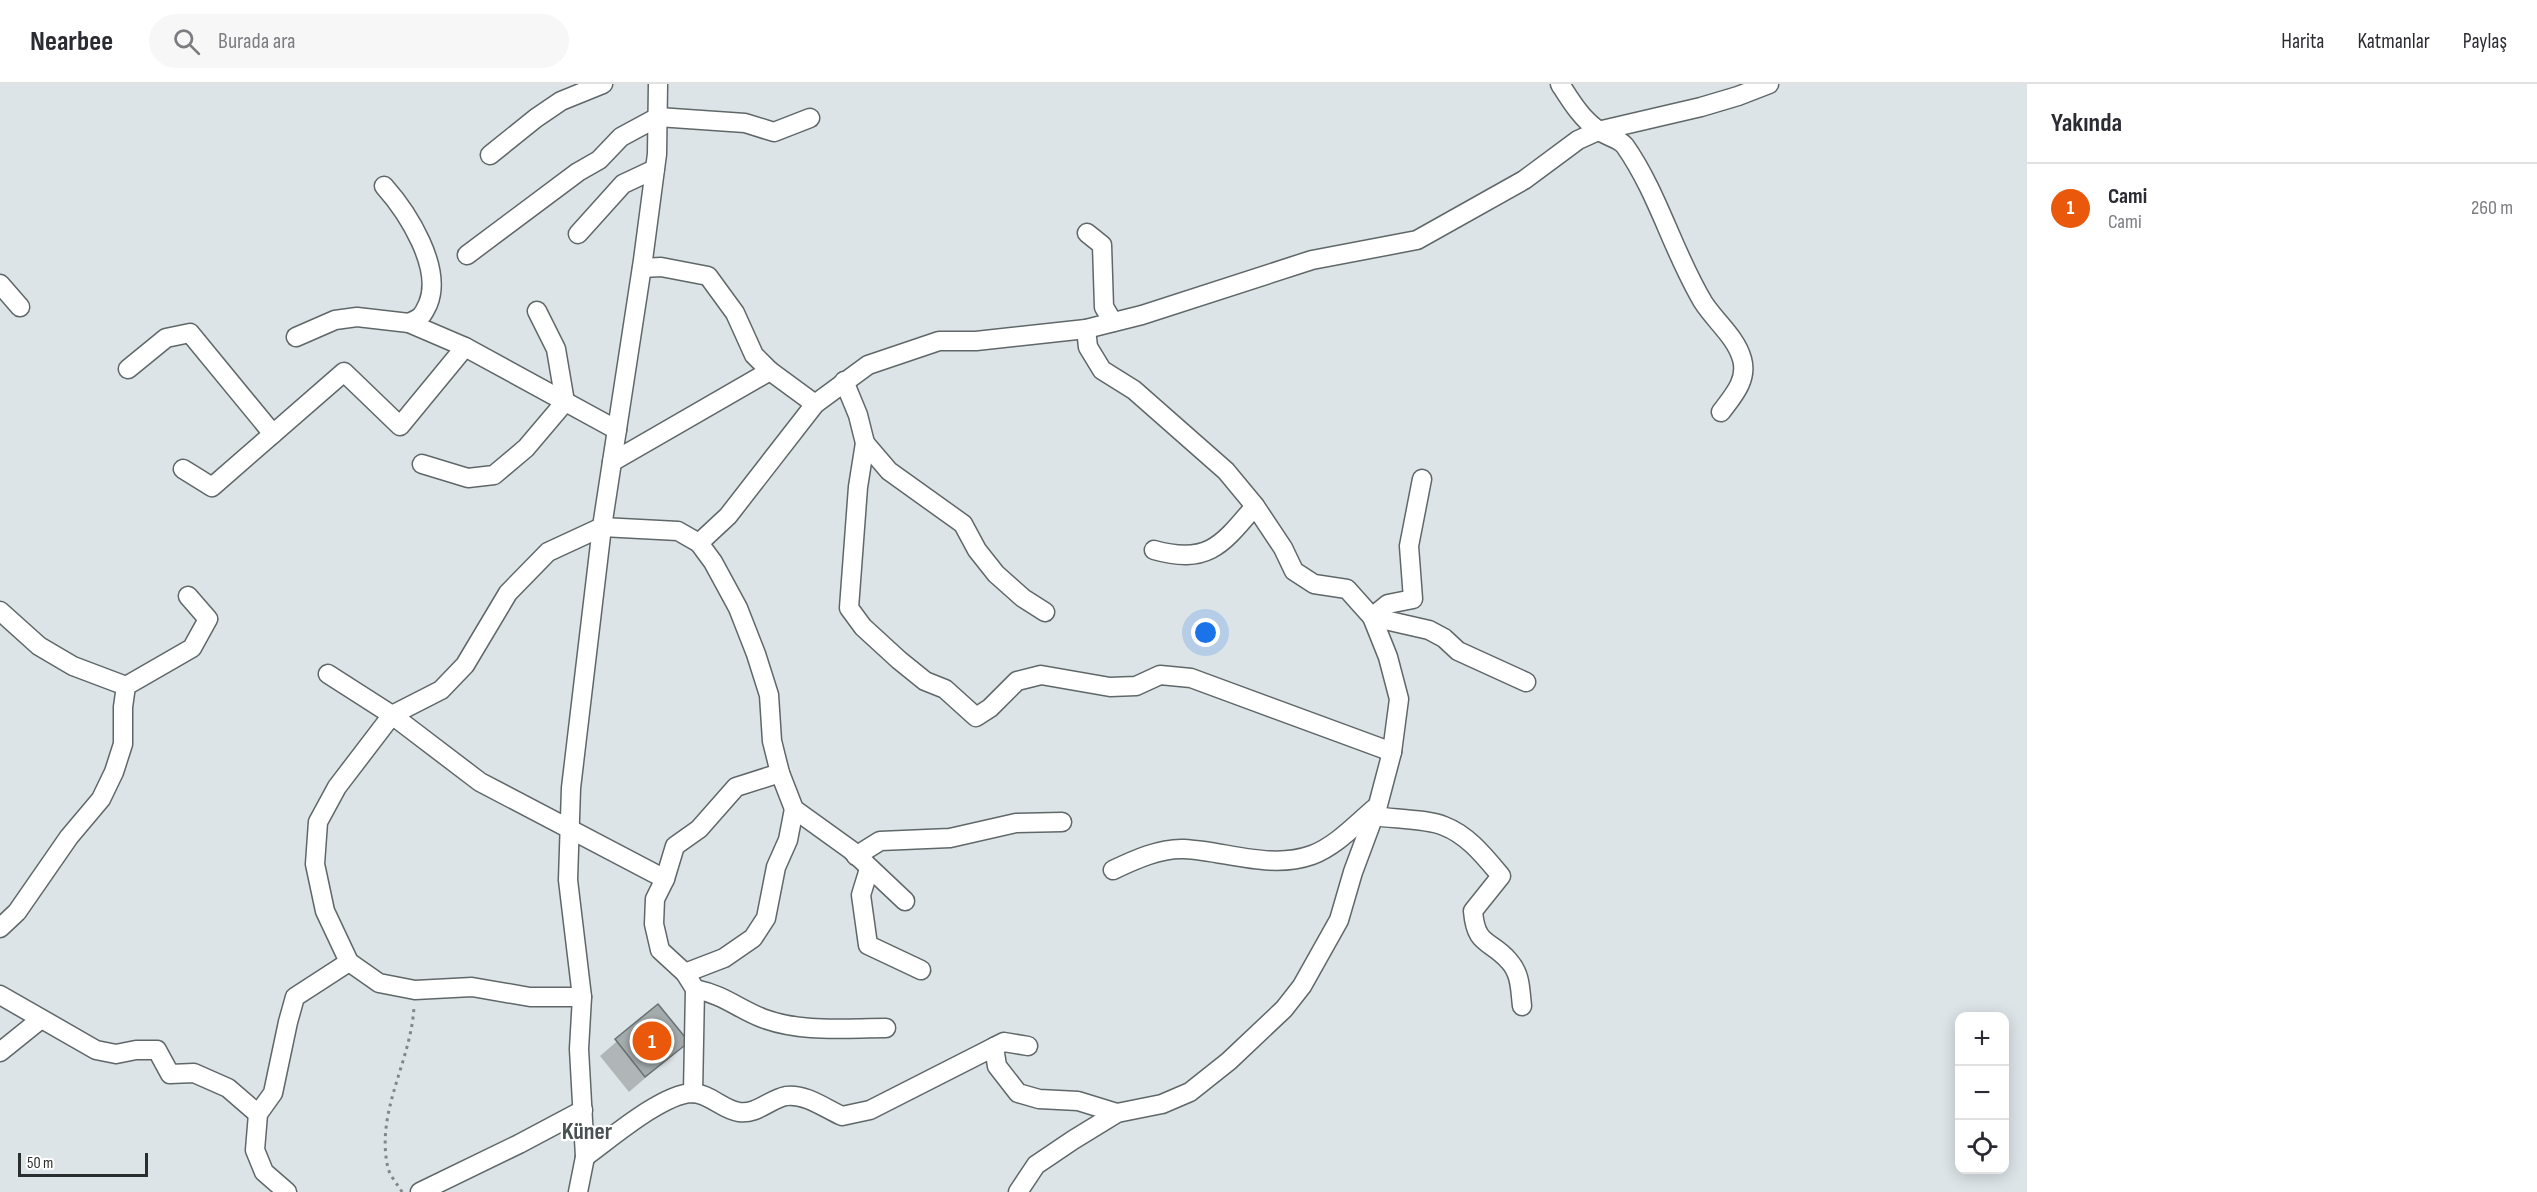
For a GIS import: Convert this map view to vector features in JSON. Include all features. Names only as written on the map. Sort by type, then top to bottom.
[{"type":"street","points":[[490,155],[561,101],[603,84]]},
{"type":"street","points":[[578,1192],[585,1157],[579,1049],[582,997],[568,880],[571,788],[602,526],[655,169],[658,84]]},
{"type":"street","points":[[1560,84],[1576,110],[1598,131],[1623,144],[1648,187],[1678,255],[1704,304],[1731,339],[1742,359],[1743,378],[1721,412]]},
{"type":"street","points":[[699,543],[728,516],[815,404],[868,365],[939,341],[976,341],[1086,329],[1312,260],[1417,240],[1524,180],[1578,140],[1598,131],[1710,104],[1769,84]]},
{"type":"street","points":[[467,255],[578,172],[599,160],[621,137],[658,117],[745,123],[774,132],[810,118]]},
{"type":"street","points":[[578,234],[623,184],[655,169]]},
{"type":"street","points":[[384,186],[400,203],[416,233],[427,257],[433,283],[423,315],[409,323]]},
{"type":"street","points":[[1086,233],[1102,245],[1104,307],[1113,322]]},
{"type":"street","points":[[642,268],[661,267],[708,276],[735,313],[754,355],[770,371],[815,404]]},
{"type":"street","points":[[0,284],[20,307]]},
{"type":"street","points":[[537,311],[556,349],[565,402]]},
{"type":"street","points":[[296,337],[335,320],[357,317],[409,323],[465,347],[617,430]]},
{"type":"street","points":[[1018,1192],[1036,1165],[1117,1113],[1162,1104],[1190,1092],[1230,1061],[1284,1009],[1302,986],[1339,920],[1376,810],[1392,752],[1399,699],[1388,657],[1372,617],[1347,588],[1314,584],[1294,571],[1283,548],[1255,506],[1226,471],[1134,390],[1102,370],[1088,347],[1086,329]]},
{"type":"street","points":[[128,369],[166,338],[190,333],[273,434]]},
{"type":"street","points":[[183,469],[212,486],[344,372],[400,426],[465,347]]},
{"type":"street","points":[[612,462],[770,371]]},
{"type":"street","points":[[844,381],[858,415],[866,443],[889,471],[963,524],[977,550],[996,574],[1023,598],[1045,612]]},
{"type":"street","points":[[422,464],[468,478],[494,476],[526,447],[565,402]]},
{"type":"street","points":[[866,443],[858,487],[849,608],[863,627],[899,660],[925,681],[945,689],[976,717],[990,708],[1017,681],[1041,675],[1110,687],[1136,686],[1160,675],[1191,678],[1392,752]]},
{"type":"street","points":[[1372,617],[1388,604],[1413,599],[1409,546],[1422,479]]},
{"type":"street","points":[[1154,550],[1173,556],[1196,556],[1214,548],[1228,538],[1255,506]]},
{"type":"street","points":[[582,997],[530,998],[472,987],[415,990],[379,983],[349,962],[325,911],[315,864],[318,822],[337,787],[392,715],[441,690],[465,665],[508,593],[548,552],[602,526],[678,531],[699,543],[713,562],[738,608],[756,654],[769,695],[772,741],[780,773],[794,809],[788,840],[776,867],[766,918],[753,938],[724,958],[685,973]]},
{"type":"street","points":[[126,686],[192,648],[208,620],[188,596]]},
{"type":"street","points":[[0,611],[39,646],[73,666],[126,686]]},
{"type":"street","points":[[1372,617],[1429,630],[1444,638],[1458,651],[1526,682]]},
{"type":"street","points":[[328,674],[392,715],[480,782],[664,879]]},
{"type":"street","points":[[0,928],[17,912],[69,837],[101,799],[114,772],[123,744],[123,707],[126,686]]},
{"type":"street","points":[[693,1093],[695,989],[685,973],[660,950],[654,924],[656,899],[675,846],[699,829],[736,787],[780,773]]},
{"type":"street","points":[[794,809],[842,843],[905,901]]},
{"type":"street","points":[[1113,870],[1142,856],[1182,849],[1244,859],[1282,861],[1312,855],[1344,835],[1376,810]]},
{"type":"street","points":[[1376,810],[1443,825],[1459,833],[1484,856],[1501,876],[1473,911],[1474,929],[1484,942],[1509,961],[1519,976],[1522,1006]]},
{"type":"street","points":[[921,970],[868,945],[861,895],[863,863],[880,841],[950,838],[1016,822],[1062,822]]},
{"type":"street","points":[[287,1192],[264,1172],[255,1150],[258,1114],[273,1093],[295,997],[349,962]]},
{"type":"street","points":[[695,989],[716,993],[762,1017],[799,1028],[886,1028]]},
{"type":"street","points":[[0,995],[96,1050],[116,1054],[136,1050],[157,1050],[170,1074],[194,1073],[211,1080],[228,1088],[258,1114]]},
{"type":"street","points":[[0,1052],[41,1018]]},
{"type":"street","points":[[585,1157],[670,1098],[693,1093],[738,1112],[754,1111],[788,1096],[808,1099],[842,1116],[870,1110],[1004,1042],[1028,1046]]},
{"type":"street","points":[[994,1047],[997,1066],[1018,1093],[1039,1099],[1078,1101],[1117,1113]]},
{"type":"street","points":[[420,1192],[583,1110]]},
{"type":"path","points":[[402,1192],[388,1169],[385,1122],[408,1050],[413,1023],[415,990]]},
{"type":"building","points":[[658,1004],[689,1042],[645,1077],[615,1039]]},
{"type":"place","name":"Cami","points":[[652,1041]]},
{"type":"district","name":"Küner","points":[[587,1131]]}]
